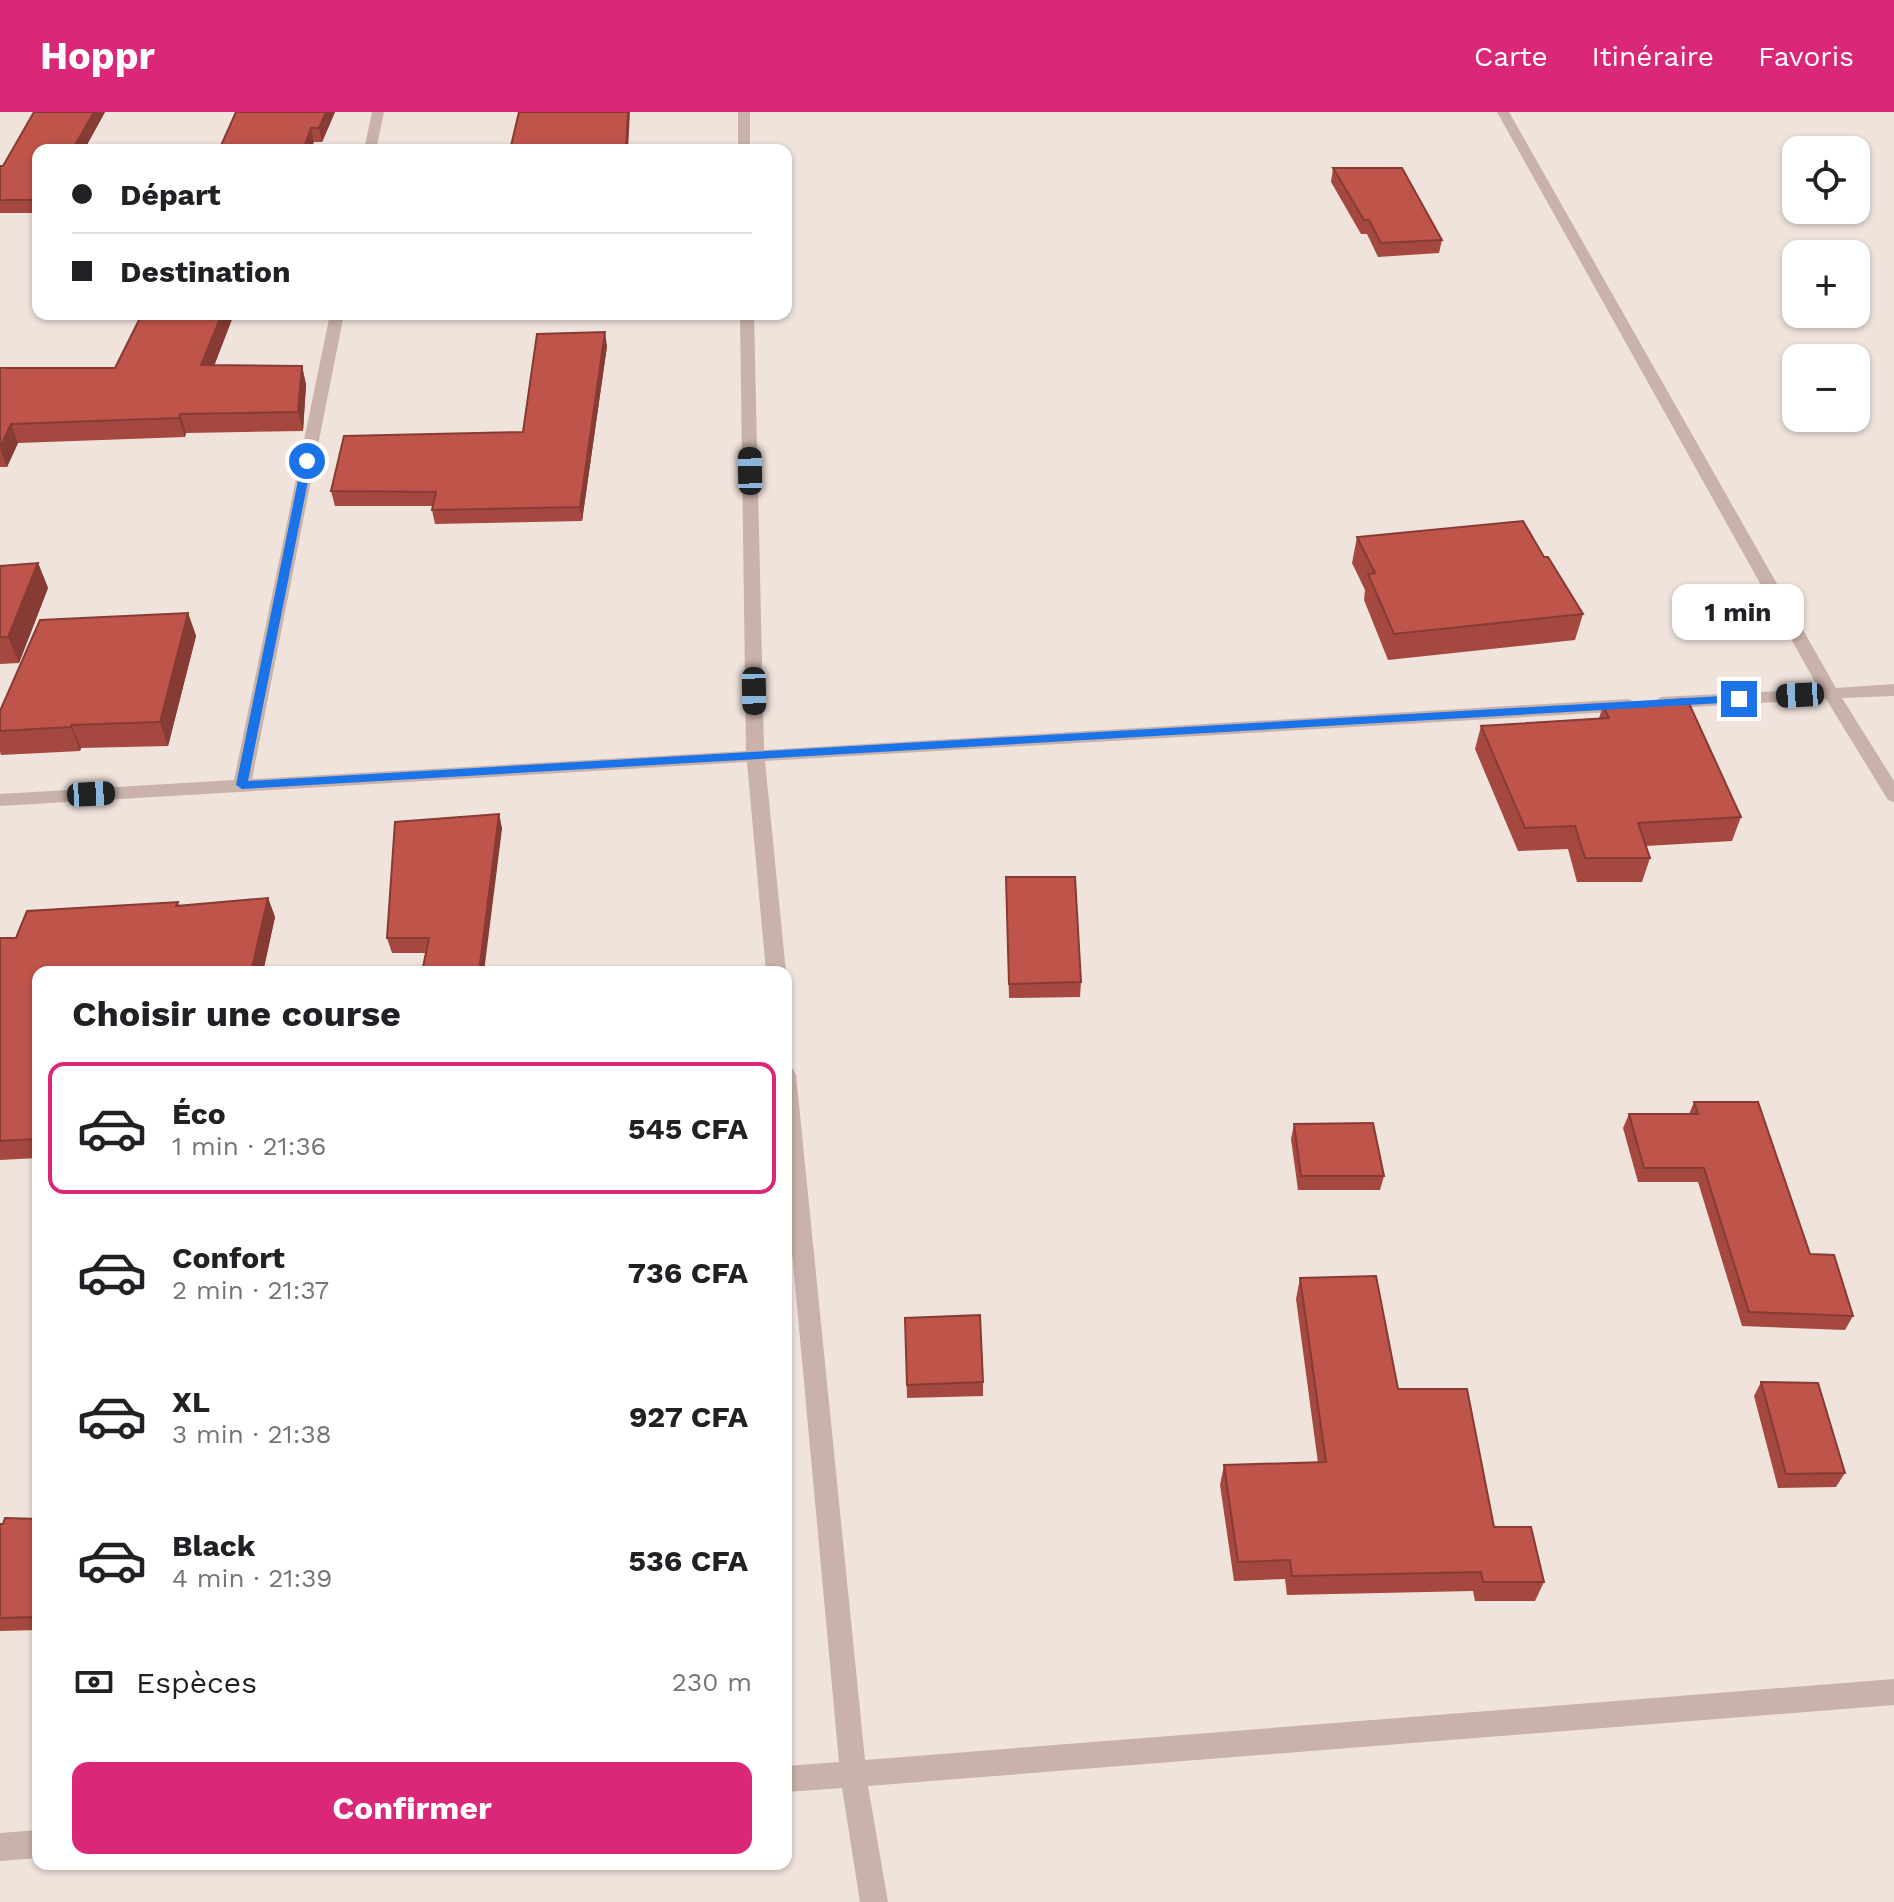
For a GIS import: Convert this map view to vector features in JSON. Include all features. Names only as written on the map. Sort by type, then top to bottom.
[{"type":"street","points":[[371,144],[378,112]]},
{"type":"street","points":[[744,112],[744,144]]},
{"type":"street","points":[[1503,112],[1831,694],[1894,796]]},
{"type":"street","points":[[242,785],[336,320]]},
{"type":"street","points":[[747,320],[755,754],[775,966]]},
{"type":"street","points":[[0,800],[1894,690]]},
{"type":"street","points":[[792,1138],[853,1773],[874,1902]]},
{"type":"street","points":[[792,1778],[1894,1692]]},
{"type":"street","points":[[0,1847],[32,1844]]},
{"type":"building","points":[[34,112],[94,112],[75,144],[32,144],[32,200],[0,200],[0,166],[3,166]]},
{"type":"building","points":[[236,112],[326,112],[319,128],[311,128],[305,144],[222,144]]},
{"type":"building","points":[[519,112],[628,112],[626,144],[511,144]]},
{"type":"building","points":[[1333,168],[1402,168],[1442,240],[1381,243]]},
{"type":"building","points":[[139,320],[220,320],[201,365],[302,366],[298,412],[180,414],[179,418],[11,424],[0,448],[0,368],[115,368]]},
{"type":"building","points":[[605,332],[580,507],[432,510],[436,492],[331,491],[344,436],[523,432],[537,334]]},
{"type":"building","points":[[1523,521],[1583,614],[1394,634],[1368,574],[1375,573],[1357,537]]},
{"type":"building","points":[[38,563],[8,637],[0,637],[0,566]]},
{"type":"building","points":[[188,613],[160,722],[0,731],[0,711],[40,620]]},
{"type":"building","points":[[1687,699],[1741,817],[1638,823],[1650,858],[1585,858],[1575,826],[1525,828],[1481,726],[1609,718],[1603,706]]},
{"type":"building","points":[[499,814],[480,966],[423,966],[429,938],[387,938],[395,822]]},
{"type":"building","points":[[1006,877],[1075,877],[1081,982],[1009,984]]},
{"type":"building","points":[[268,898],[252,966],[32,966],[32,1139],[0,1141],[0,938],[16,938],[27,911],[178,902],[176,906]]},
{"type":"building","points":[[1694,1102],[1758,1102],[1810,1254],[1834,1255],[1853,1316],[1749,1312],[1704,1168],[1644,1168],[1629,1114],[1698,1114]]},
{"type":"building","points":[[1373,1123],[1384,1176],[1301,1176],[1294,1124]]},
{"type":"building","points":[[1376,1276],[1398,1389],[1467,1389],[1494,1527],[1531,1527],[1544,1582],[1483,1582],[1481,1572],[1292,1576],[1290,1560],[1238,1562],[1224,1465],[1326,1462],[1300,1278]]},
{"type":"building","points":[[980,1315],[983,1382],[907,1385],[905,1318]]},
{"type":"building","points":[[1761,1382],[1818,1383],[1845,1473],[1786,1474]]},
{"type":"building","points":[[5,1518],[32,1519],[32,1617],[0,1618],[0,1524]]},
{"type":"route","points":[[307,461],[242,785],[1739,699]]}]
